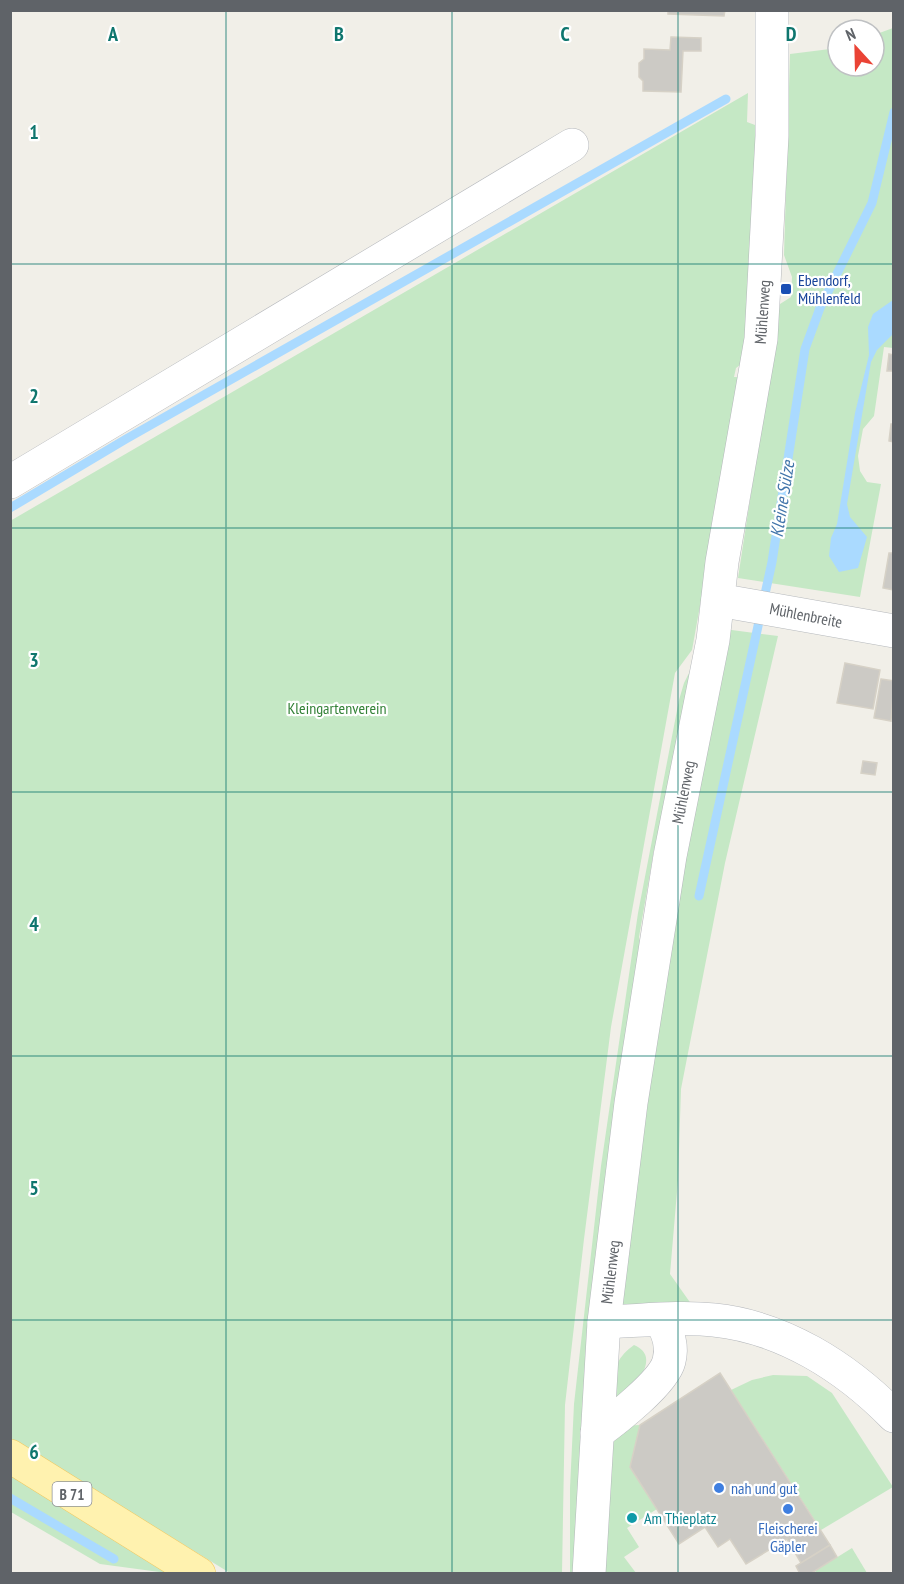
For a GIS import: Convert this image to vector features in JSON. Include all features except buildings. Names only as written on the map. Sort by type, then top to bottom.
[{"type":"main road","name":"B 71","points":[[10,1456],[199,1574]]},
{"type":"street","name":"Mühlenweg","points":[[589,1574],[604,1322],[644,1010],[670,856],[713,640],[761,339],[772,136],[772,10]]},
{"type":"street","points":[[10,482],[572,145]]},
{"type":"street","name":"Mühlenbreite","points":[[718,600],[894,631]]},
{"type":"street","points":[[604,1322],[713,1319],[761,1330],[789,1340],[848,1376],[894,1416]]},
{"type":"street","points":[[597,1433],[640,1398],[669,1363],[671,1341],[662,1321]]},
{"type":"green space","points":[[893,28],[893,348],[884,347],[874,416],[863,429],[858,456],[860,471],[867,482],[881,484],[860,597],[738,578],[780,304],[791,297],[792,277],[784,255],[790,54],[826,50],[826,78],[886,78],[886,31]]},
{"type":"green space","name":"Kleingartenverein","points":[[748,93],[747,122],[755,125],[758,140],[748,359],[736,368],[734,377],[737,377],[740,385],[692,650],[675,673],[611,1027],[565,1405],[562,1573],[230,1573],[11,1439],[10,521]]},
{"type":"green space","points":[[724,629],[778,636],[725,863],[681,1089],[678,1180],[670,1274],[694,1308],[624,1310],[616,1301],[621,1248]]},
{"type":"green space","points":[[698,655],[669,806],[654,850],[639,937],[643,962],[580,1573],[570,1574],[570,1488],[574,1404],[601,1166],[638,913],[679,700],[684,683]]},
{"type":"green space","points":[[634,1345],[643,1351],[646,1358],[645,1366],[636,1384],[617,1405],[609,1386],[621,1358]]},
{"type":"green space","points":[[773,1375],[807,1376],[832,1393],[893,1487],[821,1530],[731,1390],[752,1380]]},
{"type":"green space","points":[[640,1425],[630,1467],[657,1509],[627,1528],[639,1547],[624,1557],[636,1573],[598,1574],[605,1452],[621,1426]]},
{"type":"green space","points":[[10,1475],[167,1573],[100,1564],[11,1512]]},
{"type":"green space","points":[[852,1548],[867,1573],[817,1573],[815,1571]]},
{"type":"water","points":[[893,300],[893,334],[877,350],[871,362],[847,504],[850,517],[867,537],[858,568],[839,572],[829,556],[831,538],[837,524],[855,413],[869,355],[868,327],[873,314]]},
{"type":"waterway","points":[[10,508],[126,439],[726,99]]},
{"type":"waterway","name":"Kleine Sülze","points":[[699,896],[772,562],[805,349],[820,308],[872,203],[894,112]]},
{"type":"waterway","points":[[10,1498],[114,1559]]},
{"type":"place","name":"Ebendorf, Mühlenfeld","points":[[786,289]]},
{"type":"place","name":"nah und gut","points":[[719,1488]]},
{"type":"place","name":"Fleischerei Gäpler","points":[[788,1509]]},
{"type":"place","name":"Am Thieplatz","points":[[632,1518]]}]
